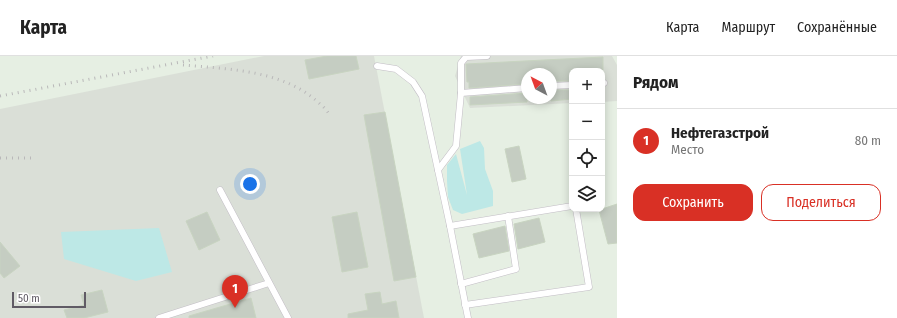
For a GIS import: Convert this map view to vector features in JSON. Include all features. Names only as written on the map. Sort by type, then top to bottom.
[{"type":"lane","points":[[438,170],[456,146],[462,63],[466,57],[487,56]]},
{"type":"lane","points":[[377,66],[396,69],[413,82],[422,96],[468,318]]},
{"type":"lane","points":[[557,86],[569,85]]},
{"type":"lane","points":[[461,93],[521,88]]},
{"type":"lane","points":[[220,190],[288,318]]},
{"type":"lane","points":[[450,226],[569,206]]},
{"type":"lane","points":[[465,305],[589,287],[576,212]]},
{"type":"lane","points":[[461,284],[516,269],[508,216]]},
{"type":"lane","points":[[159,318],[269,283]]},
{"type":"shaded area","points":[[264,56],[374,56],[424,318],[0,318],[0,109]]},
{"type":"shaded area","points":[[461,56],[612,56],[617,65],[617,101],[605,102],[605,68],[569,68],[569,103],[557,104],[557,68],[521,68],[521,104],[552,104],[470,108],[455,76]]},
{"type":"shaded area","points":[[480,141],[484,148],[485,169],[493,191],[493,206],[462,214],[453,210],[448,197],[447,165],[456,154],[467,195],[460,149]]},
{"type":"shaded area","points":[[159,228],[172,272],[136,281],[64,259],[61,232]]},
{"type":"building","points":[[327,56],[356,56],[359,69],[309,79],[305,60]]},
{"type":"building","points":[[603,57],[603,68],[569,68],[569,81],[557,81],[557,68],[521,68],[521,84],[469,88],[469,82],[467,82],[466,64]]},
{"type":"building","points":[[557,90],[569,90],[569,99],[557,100]]},
{"type":"building","points":[[521,93],[521,102],[470,105],[470,97]]},
{"type":"building","points":[[385,112],[416,277],[394,281],[364,115]]},
{"type":"building","points":[[519,146],[526,179],[512,182],[505,149]]},
{"type":"building","points":[[617,204],[617,243],[608,244],[600,212],[605,212],[605,208]]},
{"type":"building","points":[[207,212],[220,240],[199,250],[186,221]]},
{"type":"building","points":[[357,212],[368,267],[342,272],[332,217]]},
{"type":"building","points":[[539,218],[545,242],[518,249],[514,224]]},
{"type":"building","points":[[505,226],[509,251],[479,258],[473,234]]},
{"type":"building","points":[[0,242],[20,266],[4,278],[0,273]]},
{"type":"building","points":[[102,290],[108,312],[84,318],[67,318],[64,310],[84,305],[81,295]]},
{"type":"building","points":[[380,292],[382,304],[396,301],[399,318],[348,318],[348,314],[368,310],[365,294]]},
{"type":"building","points":[[251,298],[256,318],[189,318],[189,316]]},
{"type":"railway","points":[[0,96],[213,56]]},
{"type":"railway","points":[[183,65],[237,70],[273,78],[290,84],[306,93],[323,106],[330,115]]},
{"type":"railway","points":[[0,158],[35,158]]},
{"type":"place","name":"Нефтегазстрой","points":[[235,308]]}]
